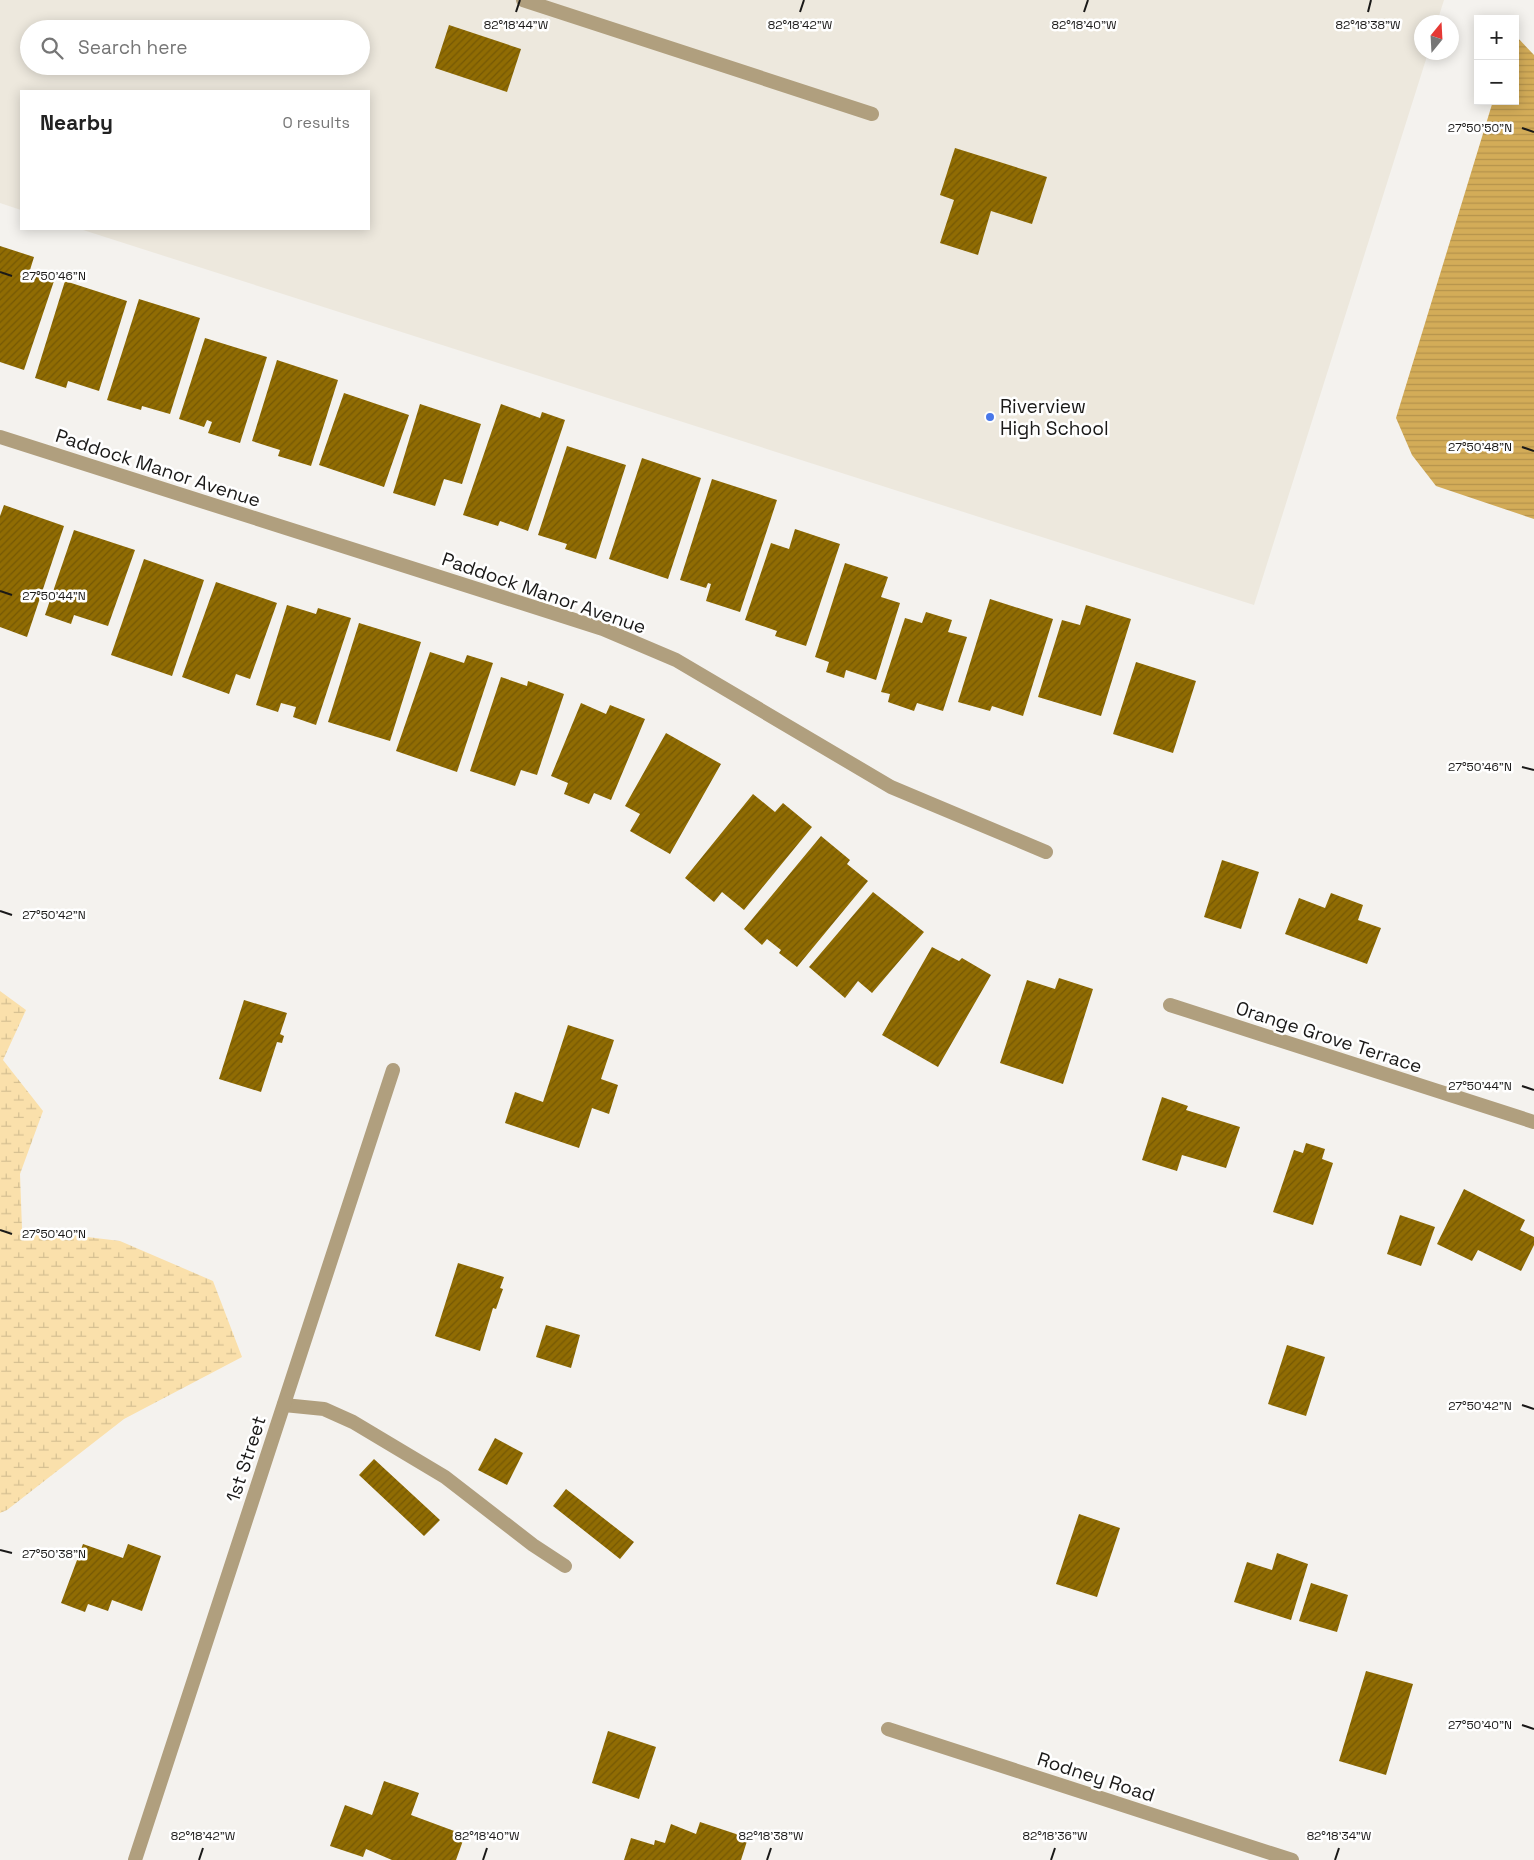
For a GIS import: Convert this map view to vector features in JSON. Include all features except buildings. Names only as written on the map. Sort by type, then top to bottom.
[{"type":"street","points":[[523,0],[872,114]]},
{"type":"street","name":"Paddock Manor Avenue","points":[[0,437],[603,629],[676,660],[891,787],[1046,852]]},
{"type":"street","name":"Orange Grove Terrace","points":[[1170,1005],[1534,1122]]},
{"type":"street","name":"1st Street","points":[[135,1860],[393,1070]]},
{"type":"street","points":[[284,1405],[324,1409],[353,1422],[445,1477],[532,1545],[565,1566]]},
{"type":"street","name":"Rodney Road","points":[[888,1729],[1292,1860]]},
{"type":"shaded area","name":"Riverview High School","points":[[0,0],[1444,0],[1439,15],[1414,15],[1414,60],[1426,60],[1254,605],[83,230],[370,230],[370,90],[20,90],[20,210],[0,203]]},
{"type":"shaded area","points":[[1519,39],[1534,55],[1534,519],[1436,486],[1412,455],[1396,418],[1492,105],[1519,105]]},
{"type":"green space","points":[[0,991],[26,1010],[3,1060],[43,1111],[20,1174],[22,1229],[120,1241],[213,1281],[242,1357],[124,1419],[7,1510],[0,1513]]},
{"type":"place","name":"Riverview High School","points":[[990,417]]}]
